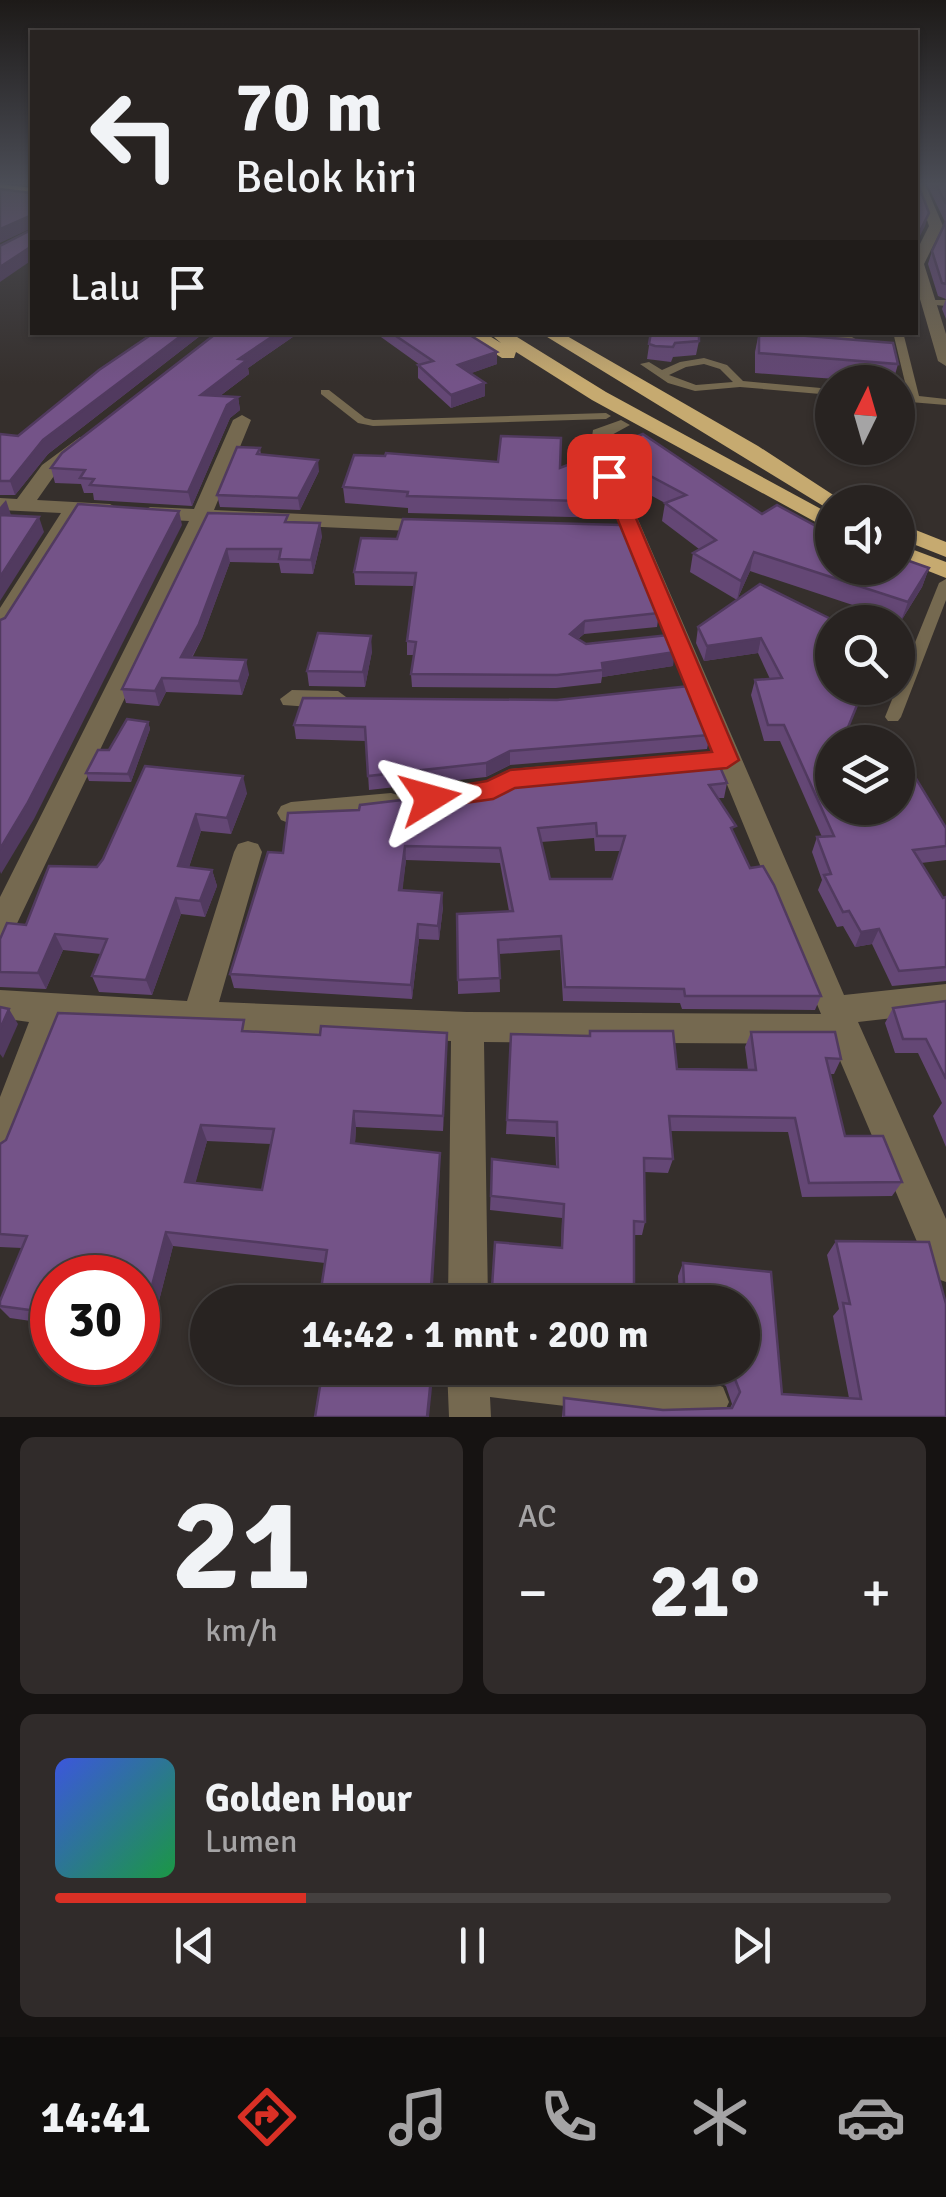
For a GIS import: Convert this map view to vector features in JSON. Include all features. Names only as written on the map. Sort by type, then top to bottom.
[{"type":"highway","points":[[474,335],[726,486],[815,516]]},
{"type":"highway","points":[[501,335],[759,477],[815,497]]},
{"type":"highway","points":[[529,335],[759,477],[808,513]]},
{"type":"highway","points":[[552,335],[815,491]]},
{"type":"highway","points":[[915,537],[946,550]]},
{"type":"highway","points":[[915,558],[946,571]]},
{"type":"street","points":[[918,270],[923,297],[946,361]]},
{"type":"street","points":[[0,928],[202,517],[242,420]]},
{"type":"street","points":[[614,421],[600,434],[599,450],[621,528],[666,637],[697,685],[717,761],[841,1020],[946,1263]]},
{"type":"street","points":[[23,505],[57,461],[100,428]]},
{"type":"street","points":[[0,504],[202,517],[448,526]]},
{"type":"street","points":[[0,626],[74,508]]},
{"type":"street","points":[[663,689],[697,685]]},
{"type":"street","points":[[292,699],[369,700]]},
{"type":"street","points":[[291,813],[493,790],[510,779],[569,774]]},
{"type":"street","points":[[200,1016],[248,852]]},
{"type":"street","points":[[0,1004],[50,1010],[467,1027],[841,1020],[946,998]]},
{"type":"street","points":[[0,1142],[50,1010]]},
{"type":"street","points":[[467,1027],[468,1285]]},
{"type":"street","points":[[469,1385],[470,1417]]},
{"type":"street","points":[[576,1385],[708,1402]]},
{"type":"lane","points":[[923,297],[946,304]]},
{"type":"lane","points":[[795,335],[862,341]]},
{"type":"lane","points":[[881,342],[899,338],[906,365]]},
{"type":"lane","points":[[662,374],[700,360],[722,366],[740,384]]},
{"type":"lane","points":[[645,364],[695,388],[740,384],[815,391]]},
{"type":"lane","points":[[325,392],[362,421],[614,421]]},
{"type":"lane","points":[[915,399],[946,402]]},
{"type":"lane","points":[[894,717],[946,583]]},
{"type":"building","points":[[0,250],[26,250],[0,267]]},
{"type":"building","points":[[946,250],[946,284],[942,283],[932,251]]},
{"type":"building","points":[[151,335],[182,335],[43,440],[10,481],[0,481],[0,434],[18,436],[99,370]]},
{"type":"building","points":[[214,335],[275,335],[239,359],[247,360],[201,395],[238,397],[227,405],[188,492],[90,485],[94,479],[80,478],[85,470],[51,468],[62,453]]},
{"type":"building","points":[[394,335],[470,335],[497,352],[458,365],[485,383],[451,395],[418,365],[433,361]]},
{"type":"building","points":[[650,335],[699,335],[699,341],[675,343],[673,347],[649,344]]},
{"type":"building","points":[[759,335],[796,335],[893,343],[898,364],[759,353]]},
{"type":"building","points":[[643,434],[762,514],[777,505],[815,525],[815,572],[754,552],[741,581],[693,553],[716,540],[665,503],[686,495],[628,464],[619,443]]},
{"type":"building","points":[[501,436],[561,438],[560,468],[596,454],[615,502],[407,496],[408,492],[343,487],[354,455],[386,453],[498,462]]},
{"type":"building","points":[[237,447],[260,448],[257,454],[318,460],[298,498],[217,495]]},
{"type":"building","points":[[78,504],[179,511],[0,849],[0,620],[5,618]]},
{"type":"building","points":[[208,513],[288,515],[285,522],[320,523],[311,560],[279,559],[281,549],[227,549],[199,624],[181,657],[246,660],[239,681],[162,678],[155,691],[122,689]]},
{"type":"building","points":[[0,515],[39,517],[0,577]]},
{"type":"building","points":[[403,519],[621,525],[659,613],[585,621],[570,634],[586,644],[668,635],[675,652],[602,663],[603,670],[557,675],[411,674],[416,642],[407,641],[416,573],[354,572],[361,538],[397,539]]},
{"type":"building","points":[[915,563],[929,568],[908,602],[856,585],[915,585]]},
{"type":"building","points":[[760,584],[815,611],[815,705],[857,705],[849,725],[815,725],[815,794],[784,725],[768,725],[755,680],[782,678],[761,638],[707,646],[698,627]]},
{"type":"building","points":[[318,633],[371,636],[363,672],[307,671]]},
{"type":"building","points":[[689,686],[710,735],[510,751],[486,763],[368,776],[365,727],[294,725],[303,698],[557,700]]},
{"type":"building","points":[[127,719],[148,722],[128,774],[86,773],[98,750],[109,750]]},
{"type":"building","points":[[717,760],[727,783],[709,785],[736,826],[731,828],[750,868],[763,866],[774,885],[821,996],[685,996],[684,989],[565,987],[561,936],[498,940],[500,978],[458,980],[457,914],[513,911],[500,848],[405,846],[399,890],[442,893],[438,926],[418,924],[411,985],[230,974],[268,852],[283,853],[288,813],[359,810],[360,805],[494,789],[518,777]],"holes":[[[596,823],[597,836],[625,836],[612,879],[550,879],[538,828]]]},
{"type":"building","points":[[145,766],[243,776],[227,818],[196,814],[178,866],[212,870],[200,901],[176,898],[146,980],[92,976],[107,939],[55,934],[38,973],[0,972],[0,939],[7,923],[26,925],[49,866],[97,867]]},
{"type":"building","points":[[915,777],[946,828],[946,846],[913,850],[943,898],[946,897],[946,967],[899,971],[879,929],[861,932],[849,911],[843,912],[824,875],[831,874],[817,837],[834,836],[829,825],[915,825]]},
{"type":"building","points":[[946,1001],[946,1079],[926,1039],[903,1039],[893,1008]]},
{"type":"building","points":[[0,1007],[9,1009],[0,1029]]},
{"type":"building","points":[[58,1013],[244,1020],[242,1031],[320,1035],[321,1026],[447,1033],[443,1116],[354,1111],[351,1143],[440,1153],[431,1285],[322,1285],[327,1250],[166,1232],[160,1255],[30,1255],[30,1310],[0,1306],[27,1236],[0,1234],[0,1144],[6,1140]],"holes":[[[201,1125],[274,1129],[262,1190],[185,1182]]]},
{"type":"building","points":[[590,1031],[673,1031],[677,1069],[756,1070],[751,1032],[835,1032],[841,1059],[826,1058],[845,1136],[883,1136],[902,1182],[809,1183],[795,1118],[669,1116],[673,1159],[644,1158],[645,1222],[634,1221],[634,1285],[492,1285],[495,1242],[562,1248],[564,1204],[491,1196],[492,1159],[558,1167],[557,1122],[507,1120],[511,1034],[590,1036]]},
{"type":"building","points":[[836,1241],[929,1242],[946,1304],[946,1417],[564,1417],[564,1398],[663,1410],[732,1408],[740,1392],[737,1385],[760,1385],[760,1285],[684,1285],[683,1263],[771,1272],[782,1394],[861,1399],[843,1303],[850,1304]]},
{"type":"building","points":[[320,1385],[430,1385],[427,1417],[315,1417]]},
{"type":"route","points":[[430,798],[493,790],[510,779],[727,760],[609,476]]}]
